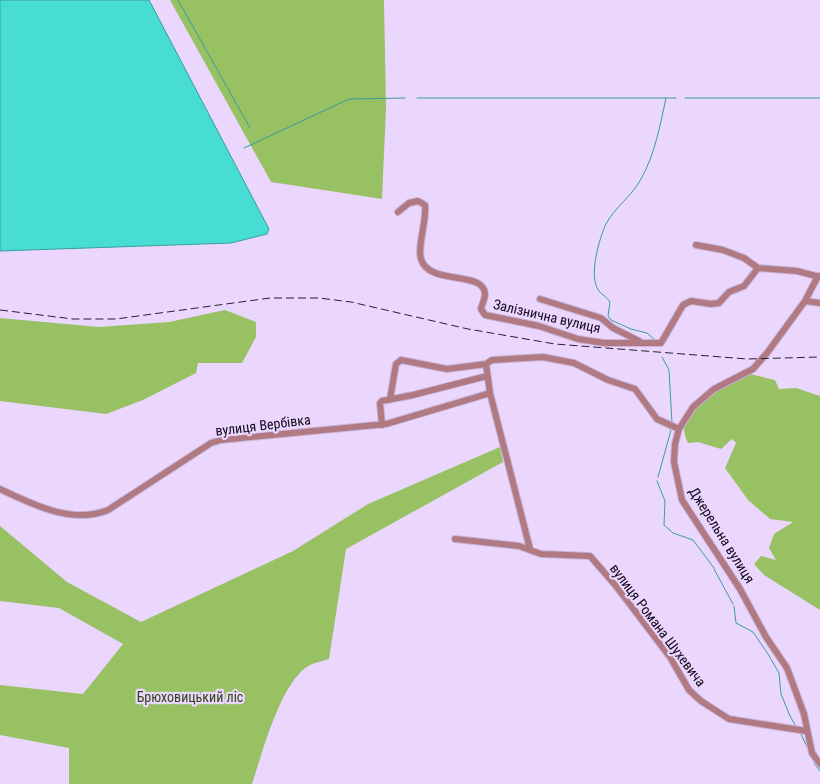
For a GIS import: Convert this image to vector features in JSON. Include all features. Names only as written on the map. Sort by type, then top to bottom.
[{"type":"street","name":"Залізнична вулиця","points":[[398,212],[409,203],[418,201],[425,205],[420,258],[425,267],[439,275],[477,282],[485,295],[481,309],[485,315],[540,327],[578,339],[604,343],[639,341],[658,344],[687,303],[719,303],[729,292],[744,286],[758,268]]},
{"type":"street","points":[[696,245],[737,255],[758,268],[797,271],[819,277]]},
{"type":"street","name":"Джерельна вулиця","points":[[819,277],[805,301],[767,353],[752,369],[700,399],[678,428],[674,462],[682,500],[724,563],[766,637],[787,668],[804,714],[805,731],[812,753],[820,764]]},
{"type":"street","name":"Залізнична вулиця","points":[[540,299],[601,318],[612,328],[639,341]]},
{"type":"street","points":[[805,301],[820,303]]},
{"type":"street","points":[[390,399],[398,361],[440,369],[486,364],[492,360],[543,356],[562,359],[635,389],[657,419],[678,428]]},
{"type":"street","points":[[486,364],[486,376],[490,393],[530,549]]},
{"type":"street","points":[[382,425],[380,403],[486,376]]},
{"type":"street","name":"вулиця Вербівка","points":[[0,489],[49,510],[82,515],[97,514],[108,510],[211,443],[221,440],[382,425],[490,393]]},
{"type":"street","name":"вулиця Романа Шухевича","points":[[455,539],[509,544],[541,554],[590,556],[612,580],[662,646],[694,696],[729,719],[805,731]]},
{"type":"green space","points":[[170,0],[384,0],[386,108],[382,199],[271,182]]},
{"type":"green space","points":[[225,310],[256,322],[256,337],[242,363],[198,363],[196,373],[143,400],[106,414],[0,401],[0,318],[99,327],[169,322]]},
{"type":"green space","points":[[750,374],[775,380],[779,389],[796,388],[820,396],[820,610],[764,575],[754,564],[761,556],[776,560],[769,548],[774,534],[793,522],[770,519],[748,500],[725,468],[736,443],[732,439],[721,449],[698,442],[688,443],[684,430],[686,419],[703,400]]},
{"type":"green space","name":"Брюховицький ліс","points":[[500,447],[503,462],[346,549],[329,659],[310,665],[300,673],[290,686],[267,737],[252,784],[69,784],[69,748],[0,735],[0,685],[83,694],[123,644],[59,608],[0,601],[0,526],[67,582],[141,622],[293,551],[368,504]]},
{"type":"shaded area","points":[[0,0],[149,0],[269,229],[267,234],[231,243],[0,251]]},
{"type":"waterway","points":[[178,0],[250,128]]},
{"type":"waterway","points":[[244,148],[349,99],[405,98]]},
{"type":"waterway","points":[[417,98],[676,98]]},
{"type":"waterway","points":[[656,341],[647,333],[631,329],[611,320],[608,316],[610,302],[599,291],[594,277],[600,239],[606,224],[637,185],[646,169],[656,140],[666,98]]},
{"type":"waterway","points":[[685,98],[820,98]]},
{"type":"waterway","points":[[662,357],[669,370],[672,423]]},
{"type":"waterway","points":[[658,477],[671,430]]},
{"type":"waterway","points":[[657,481],[665,501],[664,525],[673,533],[693,540],[714,568]]},
{"type":"waterway","points":[[714,569],[733,604]]},
{"type":"waterway","points":[[734,606],[736,623],[753,632],[779,673],[781,694],[797,728]]},
{"type":"waterway","points":[[800,732],[809,751]]},
{"type":"waterway","points":[[814,763],[820,771]]},
{"type":"railway","points":[[0,310],[73,319],[116,319],[270,298],[319,298],[351,302],[468,329],[555,344],[747,359],[820,357]]}]
